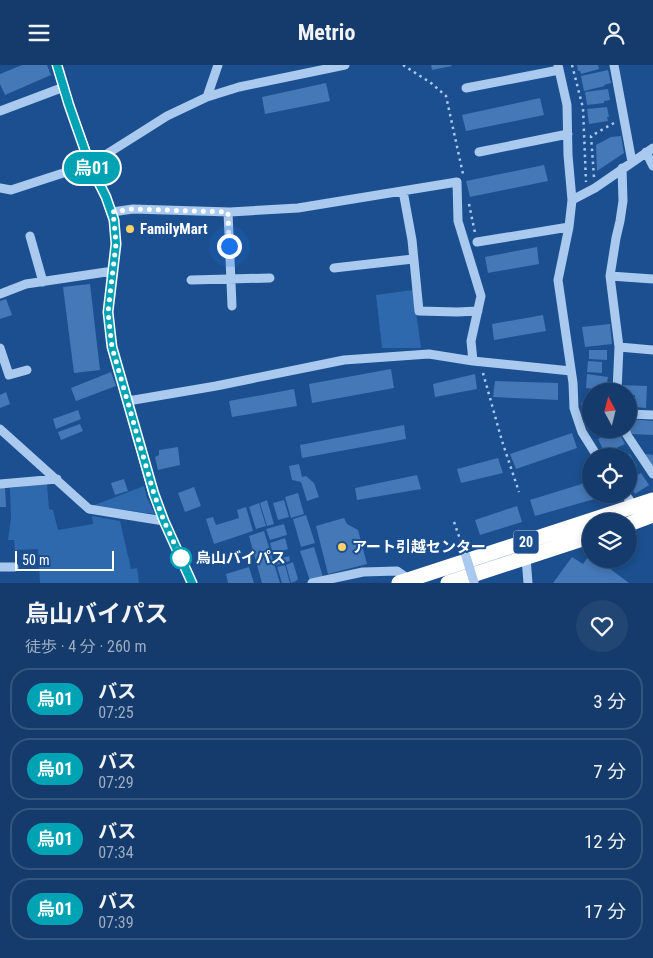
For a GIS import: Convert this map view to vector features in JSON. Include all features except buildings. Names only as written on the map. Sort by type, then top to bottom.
[{"type":"highway","name":"20","points":[[637,500],[653,500]]},
{"type":"highway","name":"20","points":[[404,581],[622,503]]},
{"type":"highway","points":[[637,520],[653,515]]},
{"type":"highway","name":"20","points":[[448,583],[582,539]]},
{"type":"street","points":[[57,65],[90,165],[101,184],[114,220],[116,244],[108,312],[112,347],[154,494],[192,583]]},
{"type":"street","points":[[207,97],[218,65]]},
{"type":"street","points":[[0,188],[10,190],[90,165],[167,116],[207,97],[239,87],[345,65]]},
{"type":"street","points":[[614,65],[632,162]]},
{"type":"street","points":[[466,88],[558,68],[567,105],[568,155],[572,200],[569,227],[558,280],[573,383],[574,408],[582,432],[592,448]]},
{"type":"street","points":[[0,111],[64,87]]},
{"type":"street","points":[[479,152],[568,134]]},
{"type":"street","points":[[572,200],[591,190],[649,150],[653,166]]},
{"type":"street","points":[[616,383],[619,347],[610,275],[623,201],[622,168]]},
{"type":"street","points":[[112,212],[132,209],[228,212],[298,208],[457,182],[458,221],[481,296],[471,341],[473,361]]},
{"type":"street","points":[[403,191],[412,240],[419,311],[478,311]]},
{"type":"street","points":[[228,212],[232,306]]},
{"type":"street","points":[[477,242],[569,227]]},
{"type":"street","points":[[30,237],[43,282]]},
{"type":"street","points":[[334,268],[414,259]]},
{"type":"street","points":[[0,294],[26,284],[114,271]]},
{"type":"street","points":[[610,275],[653,279]]},
{"type":"street","points":[[191,280],[270,278]]},
{"type":"street","points":[[619,347],[653,350]]},
{"type":"street","points":[[0,349],[9,375],[27,370]]},
{"type":"street","points":[[128,401],[216,386],[344,359],[429,354],[473,361],[571,371]]},
{"type":"street","points":[[638,414],[653,415]]},
{"type":"street","points":[[0,429],[89,509],[164,521]]},
{"type":"street","points":[[629,438],[653,474]]},
{"type":"street","points":[[0,484],[57,479]]},
{"type":"street","points":[[464,550],[474,582]]},
{"type":"street","points":[[526,558],[528,583]]},
{"type":"street","points":[[0,567],[14,567]]},
{"type":"street","points":[[312,583],[363,572],[397,571],[404,581]]},
{"type":"path","points":[[572,65],[583,108],[591,190]]},
{"type":"path","points":[[591,190],[591,136],[624,117]]},
{"type":"path","points":[[454,522],[464,550]]},
{"type":"shaded area","points":[[413,290],[421,348],[382,348],[376,295]]},
{"type":"shaded area","points":[[47,484],[49,509],[53,510],[58,530],[93,524],[92,516],[120,521],[131,569],[137,568],[139,583],[40,583],[38,549],[15,550],[14,540],[8,540],[11,518],[10,488]]},
{"type":"shaded area","points":[[144,486],[147,498],[155,514],[92,506]]},
{"type":"bus line","name":"烏01","points":[[57,65],[90,165],[101,184],[114,220],[116,244],[108,312],[112,347],[154,494],[192,583]]},
{"type":"place","name":"FamilyMart","points":[[130,229]]},
{"type":"place","name":"アート引越センター","points":[[342,547]]},
{"type":"place","name":"烏山バイパス","points":[[181,558]]},
{"type":"route","points":[[181,558],[154,494],[112,347],[108,312],[116,244],[112,212],[132,209],[228,212],[229,246]]}]
